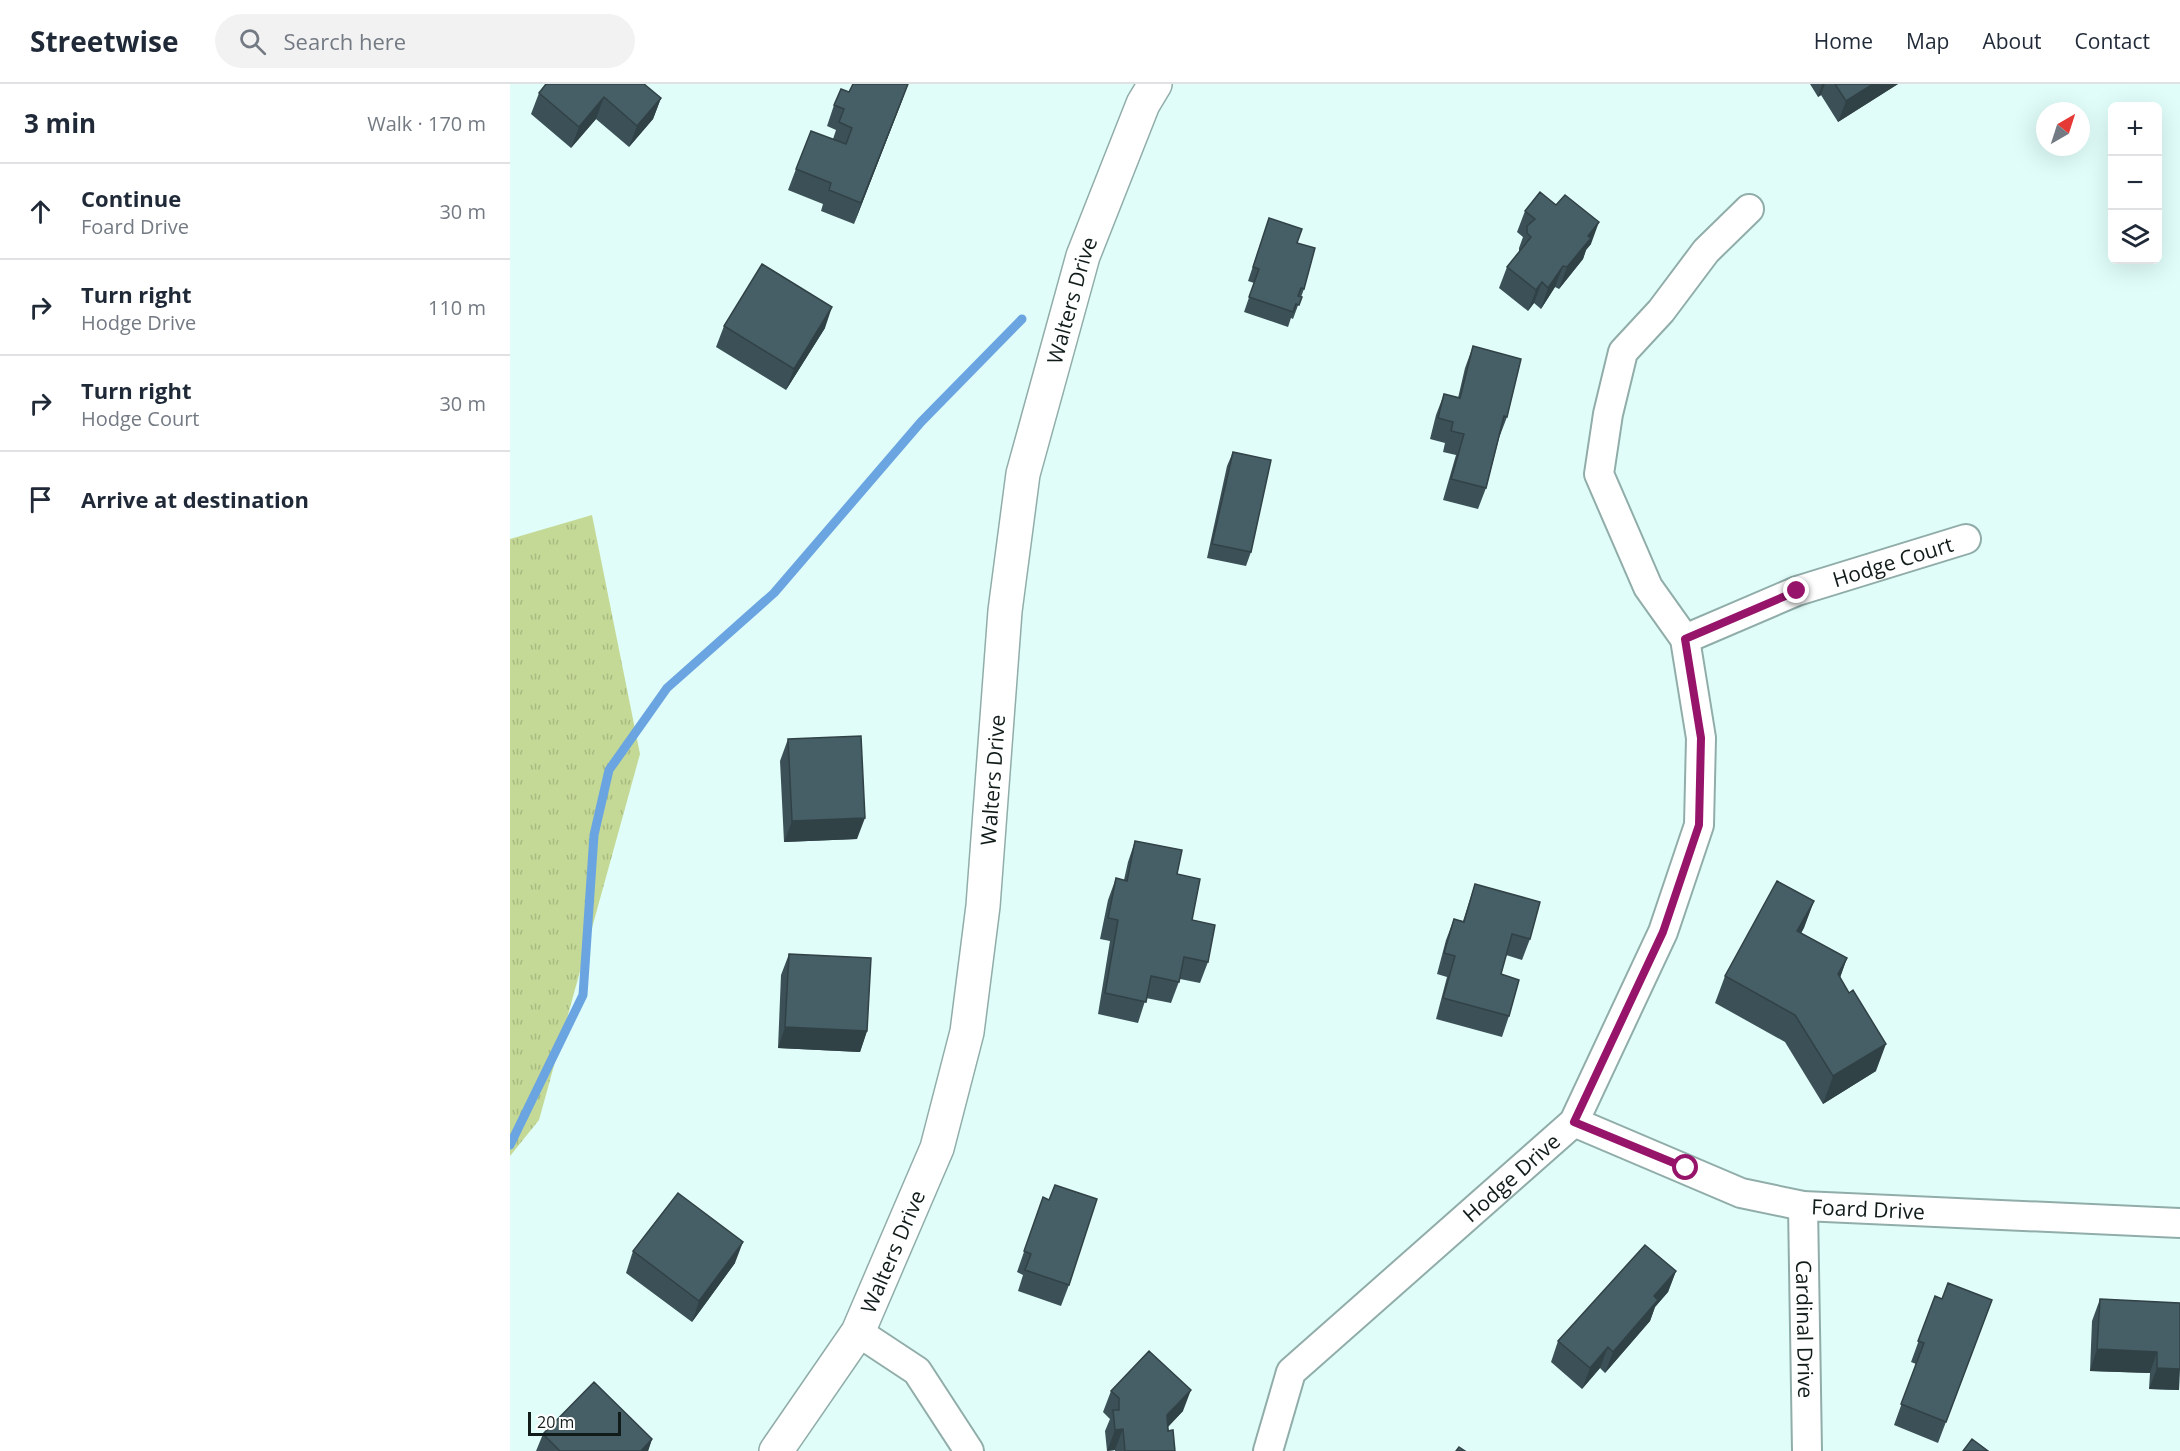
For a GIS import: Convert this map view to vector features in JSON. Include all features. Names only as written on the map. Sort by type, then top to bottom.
[{"type":"street","name":"Walters Drive","points":[[776,1451],[858,1332],[937,1148],[967,1032],[983,906],[1005,611],[1023,474],[1083,256],[1143,104],[1155,84]]},
{"type":"street","points":[[1685,639],[1648,587],[1599,474],[1607,424],[1623,352],[1661,311],[1706,251],[1749,209]]},
{"type":"street","name":"Hodge Court","points":[[1685,639],[1797,591],[1966,539]]},
{"type":"street","name":"Hodge Drive","points":[[1268,1451],[1291,1372],[1574,1122],[1663,932],[1699,825],[1701,738],[1685,639]]},
{"type":"street","name":"Foard Drive","points":[[1574,1122],[1742,1193],[1803,1206],[2180,1223]]},
{"type":"street","name":"Cardinal Drive","points":[[1803,1206],[1807,1451]]},
{"type":"street","points":[[858,1332],[917,1371],[969,1451]]},
{"type":"green space","points":[[592,515],[640,754],[539,1120],[510,1156],[510,539]]},
{"type":"building","points":[[546,84],[644,84],[661,98],[637,126],[604,97],[579,127],[539,93]]},
{"type":"building","points":[[853,84],[908,84],[861,203],[829,190],[831,183],[796,169],[811,131],[846,144],[852,128],[839,122],[844,109],[834,105],[841,89],[849,92]]},
{"type":"building","points":[[1835,84],[1873,84],[1846,101]]},
{"type":"building","points":[[1540,192],[1556,205],[1565,195],[1599,222],[1588,236],[1591,238],[1567,267],[1563,266],[1548,288],[1542,282],[1536,290],[1507,267],[1531,237],[1527,233],[1527,226],[1535,219],[1525,211]]},
{"type":"building","points":[[1269,218],[1302,229],[1297,243],[1315,248],[1304,289],[1301,288],[1298,296],[1302,297],[1293,312],[1249,297],[1259,269],[1253,267]]},
{"type":"building","points":[[762,264],[832,307],[794,369],[724,326]]},
{"type":"building","points":[[1473,346],[1521,359],[1486,488],[1451,479],[1464,434],[1451,431],[1453,422],[1438,418],[1444,394],[1460,398]]},
{"type":"building","points":[[1233,452],[1271,460],[1251,552],[1212,544]]},
{"type":"building","points":[[861,736],[865,818],[792,821],[788,739]]},
{"type":"building","points":[[1135,841],[1182,850],[1177,874],[1200,879],[1192,920],[1215,925],[1208,962],[1184,957],[1179,982],[1151,976],[1146,1002],[1105,993],[1118,920],[1108,918],[1116,878],[1127,881]]},
{"type":"building","points":[[1777,881],[1814,901],[1797,931],[1847,958],[1838,974],[1849,993],[1853,990],[1886,1044],[1833,1076],[1795,1015],[1725,976]]},
{"type":"building","points":[[1475,884],[1540,902],[1530,939],[1512,934],[1501,974],[1519,980],[1509,1016],[1443,998],[1455,956],[1444,953],[1454,919],[1464,922]]},
{"type":"building","points":[[789,954],[871,958],[867,1031],[785,1027]]},
{"type":"building","points":[[1055,1185],[1097,1199],[1069,1285],[1025,1270],[1031,1254],[1024,1251],[1043,1197],[1049,1200]]},
{"type":"building","points":[[678,1193],[743,1242],[699,1301],[633,1251]]},
{"type":"building","points":[[1645,1245],[1676,1271],[1654,1296],[1658,1300],[1613,1352],[1608,1347],[1590,1368],[1558,1341]]},
{"type":"building","points":[[1948,1283],[1992,1300],[1946,1422],[1901,1404],[1924,1343],[1918,1341],[1935,1296],[1942,1299]]},
{"type":"building","points":[[2100,1299],[2180,1303],[2180,1369],[2157,1368],[2157,1352],[2097,1349]]},
{"type":"building","points":[[1149,1351],[1191,1390],[1167,1415],[1168,1431],[1173,1430],[1175,1451],[1125,1451],[1123,1429],[1115,1430],[1113,1410],[1119,1410],[1119,1398],[1111,1391]]},
{"type":"building","points":[[594,1382],[652,1439],[641,1451],[560,1451],[543,1434]]},
{"type":"building","points":[[1972,1439],[1988,1451],[1963,1451]]},
{"type":"waterway","points":[[510,1145],[583,995],[594,835],[609,770],[667,688],[774,593],[921,422],[1022,319]]},
{"type":"route","points":[[1686,1168],[1574,1122],[1663,932],[1699,825],[1701,738],[1685,639],[1797,591]]}]
